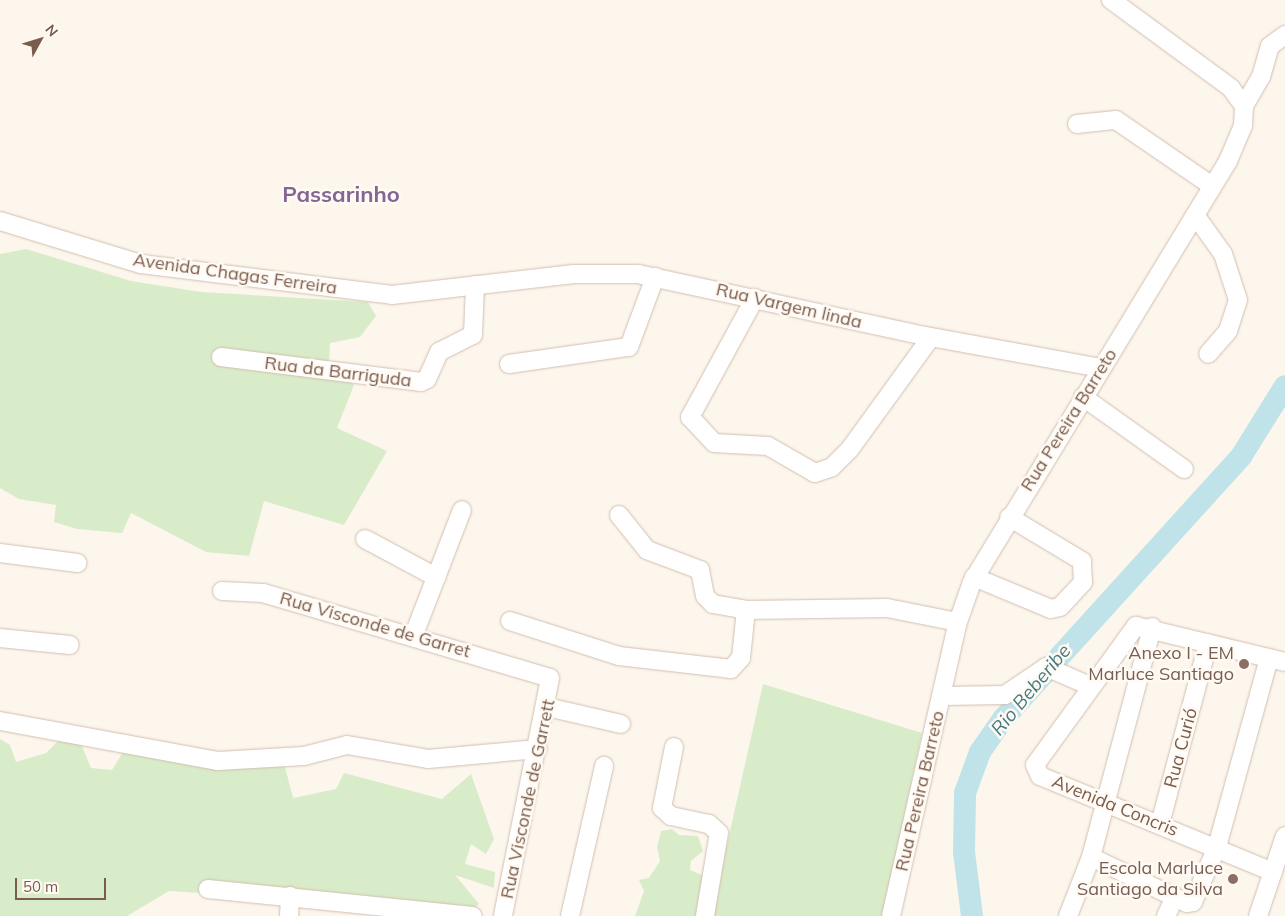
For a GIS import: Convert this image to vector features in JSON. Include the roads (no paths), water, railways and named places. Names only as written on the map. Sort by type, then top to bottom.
[{"type":"street","points":[[1111,0],[1220,78],[1244,106],[1262,77],[1270,46],[1285,36]]},
{"type":"street","name":"Rua Pereira Barreto","points":[[891,916],[958,622],[974,577],[1239,140],[1244,106]]},
{"type":"street","points":[[1077,124],[1116,120],[1212,186]]},
{"type":"street","points":[[1195,215],[1223,254],[1238,300],[1228,332],[1208,354]]},
{"type":"street","name":"Avenida Chagas Ferreira","points":[[0,221],[141,264],[392,295],[475,285]]},
{"type":"street","name":"Rua Vargem linda","points":[[475,285],[608,272],[655,277],[930,337],[1101,368]]},
{"type":"street","points":[[509,364],[629,347],[655,277]]},
{"type":"street","name":"Rua da Barriguda","points":[[221,357],[421,382],[427,379],[439,352],[472,335],[475,285]]},
{"type":"street","points":[[755,298],[690,417],[714,443],[768,446],[816,473],[832,467],[850,449],[930,337]]},
{"type":"street","points":[[1084,397],[1184,469]]},
{"type":"street","points":[[414,638],[462,510]]},
{"type":"street","points":[[619,516],[647,550],[700,570],[705,596],[712,604],[752,610],[887,608],[958,622]]},
{"type":"street","points":[[974,577],[1050,609],[1060,607],[1083,582],[1082,561],[1009,517]]},
{"type":"street","points":[[365,539],[436,577]]},
{"type":"street","points":[[0,553],[77,563]]},
{"type":"street","name":"Rua Visconde de Garret","points":[[222,591],[263,592],[414,638],[527,669]]},
{"type":"street","points":[[510,620],[619,656],[731,669],[741,658],[752,610]]},
{"type":"street","points":[[1068,916],[1091,857],[1152,627],[1277,660],[1218,846],[1193,902],[1175,897],[1091,857]]},
{"type":"street","name":"Avenida Concris","points":[[1152,627],[1131,628],[1037,760],[1034,771],[1105,802],[1218,846],[1279,861]]},
{"type":"street","points":[[0,638],[70,645]]},
{"type":"street","name":"Rua Curió","points":[[1160,824],[1208,643]]},
{"type":"street","name":"Rua Visconde de Garrett","points":[[504,916],[547,707],[550,678],[527,669]]},
{"type":"street","points":[[942,696],[1005,695],[1056,670],[1090,686]]},
{"type":"street","points":[[547,707],[621,724]]},
{"type":"street","points":[[0,721],[218,761],[304,756],[347,745],[428,759],[538,749]]},
{"type":"street","points":[[674,747],[662,808],[671,816],[709,824],[718,833],[706,916]]},
{"type":"street","points":[[570,916],[604,766]]},
{"type":"street","points":[[1261,915],[1279,861],[1285,836]]},
{"type":"street","points":[[208,889],[472,916]]},
{"type":"street","points":[[289,916],[290,896]]},
{"type":"street","points":[[1166,916],[1175,897]]},
{"type":"waterway","name":"Rio Beberibe","points":[[972,916],[964,852],[965,793],[980,752],[1003,719],[1242,455],[1285,386]]},
{"type":"place","name":"Anexo I - EM Marluce Santiago","points":[[1244,664]]},
{"type":"place","name":"Escola Marluce Santiago da Silva","points":[[1233,879]]},
{"type":"district","name":"Passarinho","points":[[341,195]]}]
